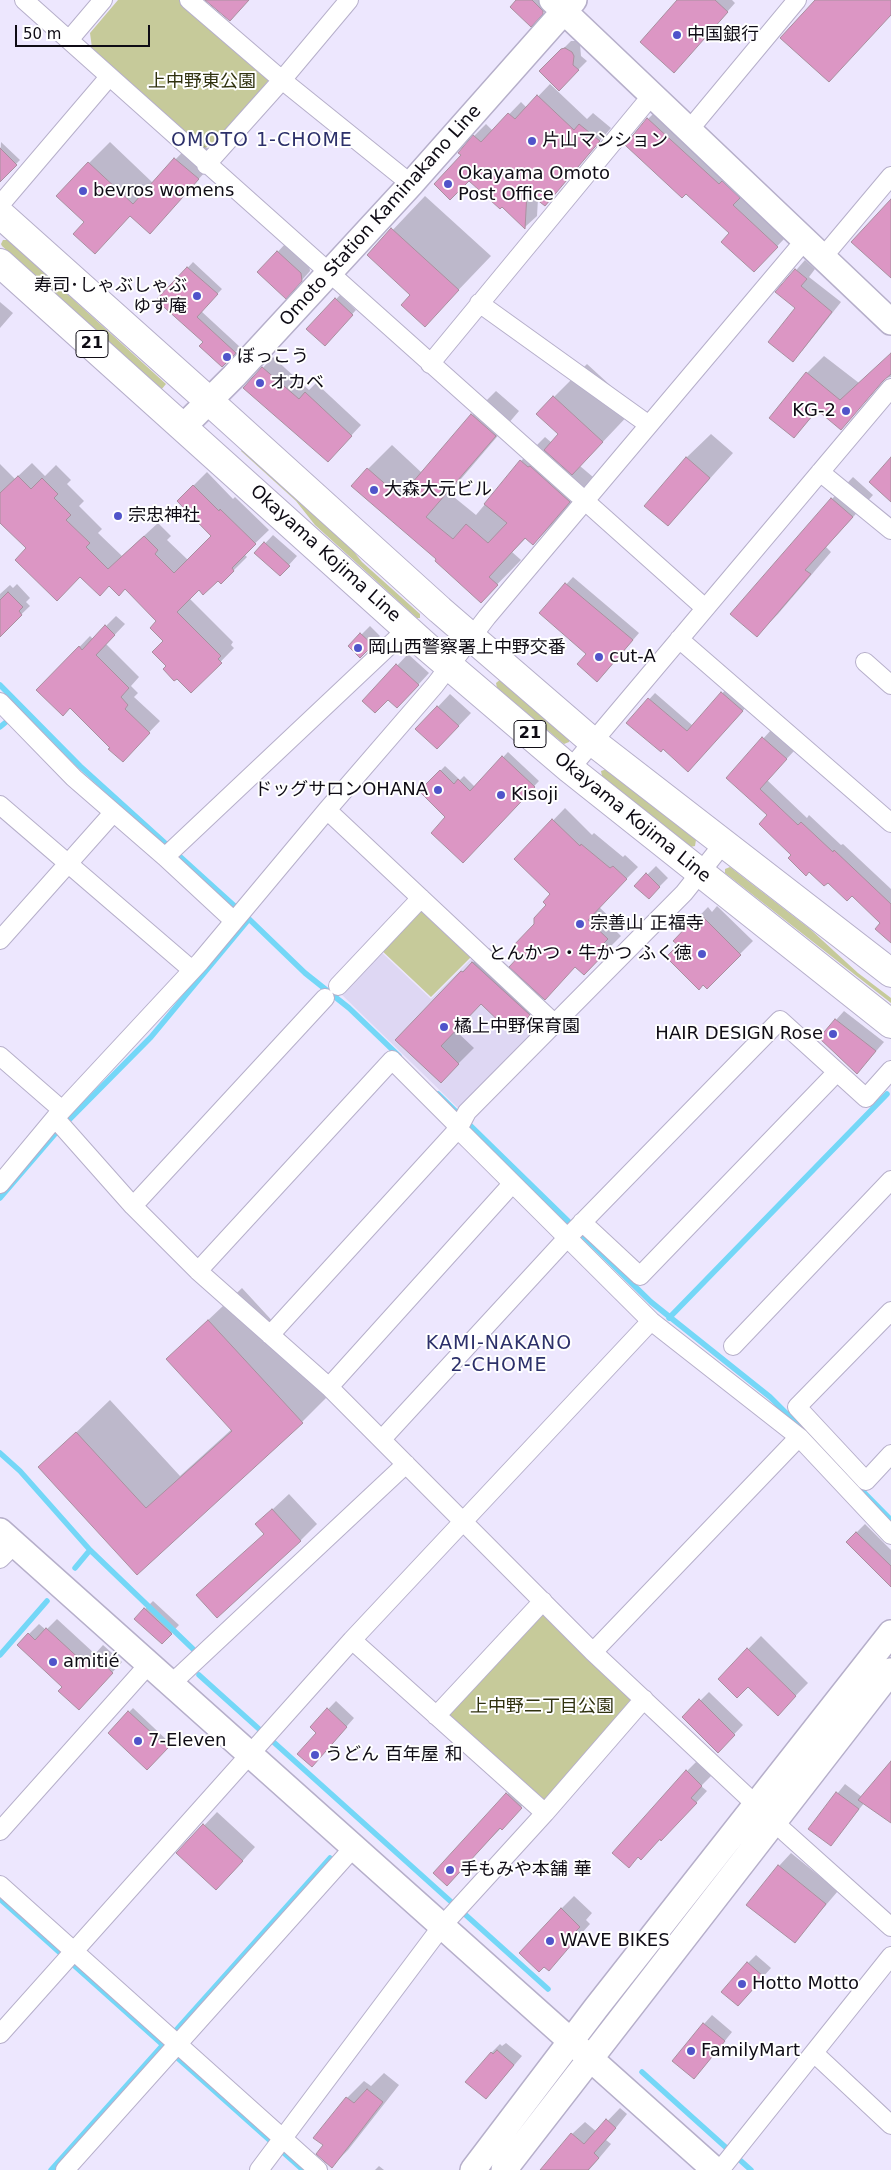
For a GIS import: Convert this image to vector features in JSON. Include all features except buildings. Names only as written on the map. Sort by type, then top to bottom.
[{"type":"main road","name":"Okayama Kojima Line","points":[[0,214],[440,610],[593,742],[891,973]]},
{"type":"main road","name":"Okayama Kojima Line","points":[[0,263],[450,666],[570,769],[891,1024]]},
{"type":"street","points":[[24,0],[328,274],[705,608]]},
{"type":"street","points":[[69,40],[103,0]]},
{"type":"street","points":[[189,0],[282,80],[411,184]]},
{"type":"street","points":[[206,165],[282,80],[349,0]]},
{"type":"street","points":[[689,130],[797,0]]},
{"type":"street","points":[[563,4],[652,95],[891,322]]},
{"type":"street","name":"Omoto Station Kaminakano Line","points":[[183,427],[234,376],[411,184],[563,4]]},
{"type":"street","points":[[0,205],[109,77]]},
{"type":"street","points":[[430,364],[652,95]]},
{"type":"street","points":[[823,257],[891,176]]},
{"type":"street","points":[[0,1184],[60,1120],[239,916],[805,240]]},
{"type":"street","points":[[479,303],[649,426]]},
{"type":"street","points":[[570,769],[891,388]]},
{"type":"street","points":[[820,472],[891,530]]},
{"type":"street","points":[[171,852],[408,628]]},
{"type":"street","points":[[679,639],[891,823]]},
{"type":"street","points":[[864,662],[891,684]]},
{"type":"street","points":[[1,706],[74,778],[113,813],[171,852],[239,916]]},
{"type":"street","points":[[0,805],[192,970]]},
{"type":"street","points":[[327,810],[554,1023]]},
{"type":"street","points":[[0,940],[113,813]]},
{"type":"street","points":[[270,1335],[554,1023],[701,874],[723,844]]},
{"type":"street","points":[[133,1206],[331,992],[421,898]]},
{"type":"street","points":[[382,1439],[575,1230],[780,1020],[866,1098],[889,1078]]},
{"type":"street","points":[[0,1056],[60,1120],[133,1206],[198,1271],[329,1387],[593,1652],[891,1927]]},
{"type":"street","points":[[198,1271],[392,1060],[454,1122],[462,1122]]},
{"type":"street","points":[[462,1122],[512,1184],[640,1276],[837,1072]]},
{"type":"street","points":[[733,1346],[891,1180]]},
{"type":"street","points":[[329,1387],[512,1184]]},
{"type":"street","points":[[575,1230],[651,1321],[799,1437],[891,1535]]},
{"type":"street","points":[[891,1311],[797,1407],[866,1481],[891,1454]]},
{"type":"street","points":[[0,2034],[352,1640],[651,1321]]},
{"type":"street","points":[[593,1652],[799,1437]]},
{"type":"street","points":[[171,1684],[406,1464]]},
{"type":"street","points":[[5,1545],[171,1684],[261,1742],[354,1847],[453,1914],[570,2042],[725,2162],[891,1956]]},
{"type":"street","points":[[436,1716],[543,1601]]},
{"type":"street","points":[[473,2170],[570,2042],[891,1633]]},
{"type":"street","points":[[352,1640],[545,1813]]},
{"type":"street","points":[[0,1831],[149,1664]]},
{"type":"street","points":[[504,2170],[891,1672]]},
{"type":"street","points":[[259,2170],[453,1914],[545,1813],[644,1699]]},
{"type":"street","points":[[65,2170],[172,2044],[354,1847]]},
{"type":"street","points":[[0,1885],[69,1956],[172,2044],[279,2144],[318,2170]]},
{"type":"street","points":[[814,2053],[891,2125]]},
{"type":"shaded area","points":[[378,949],[431,999],[472,958],[538,1019],[537,1028],[458,1108],[339,992]]},
{"type":"green space","name":"上中野東公園","points":[[118,0],[183,0],[268,73],[268,81],[214,146],[202,148],[92,48],[90,33]]},
{"type":"green space","points":[[3,240],[8,240],[166,384],[161,390],[2,246]]},
{"type":"green space","points":[[244,448],[343,538],[362,562],[420,614],[420,618],[417,618],[315,525],[296,501],[241,451]]},
{"type":"green space","points":[[501,679],[569,738],[569,742],[564,744],[497,688],[496,683]]},
{"type":"green space","points":[[607,769],[696,840],[695,846],[690,847],[602,776],[601,771]]},
{"type":"green space","points":[[730,867],[810,929],[858,973],[891,998],[891,1003],[725,873],[725,869]]},
{"type":"green space","points":[[420,909],[471,957],[431,997],[379,948]]},
{"type":"green space","name":"上中野二丁目公園","points":[[542,1612],[637,1698],[543,1804],[445,1716]]},
{"type":"waterway","points":[[0,685],[80,766],[249,919],[305,973],[349,1008],[399,1056]]},
{"type":"waterway","points":[[0,727],[6,722]]},
{"type":"waterway","points":[[0,1198],[55,1134],[151,1037],[249,919]]},
{"type":"waterway","points":[[438,1094],[651,1302],[770,1397],[804,1431]]},
{"type":"waterway","points":[[669,1318],[887,1094]]},
{"type":"waterway","points":[[0,1453],[20,1471],[90,1550],[75,1568]]},
{"type":"waterway","points":[[830,1458],[891,1520]]},
{"type":"waterway","points":[[90,1550],[193,1649]]},
{"type":"waterway","points":[[0,1655],[47,1601]]},
{"type":"waterway","points":[[199,1675],[548,1989]]},
{"type":"waterway","points":[[51,2170],[330,1858]]},
{"type":"waterway","points":[[0,1899],[164,2046]]},
{"type":"waterway","points":[[173,2054],[303,2170]]},
{"type":"waterway","points":[[642,2072],[751,2170]]},
{"type":"place","name":"中国銀行","points":[[677,35]]},
{"type":"place","name":"片山マンション","points":[[532,141]]},
{"type":"place","name":"Okayama Omoto Post Office","points":[[448,184]]},
{"type":"place","name":"bevros womens","points":[[83,191]]},
{"type":"place","name":"寿司･しゃぶしゃぶ ゆず庵","points":[[197,296]]},
{"type":"place","name":"ぼっこう","points":[[227,357]]},
{"type":"place","name":"オカベ","points":[[260,383]]},
{"type":"place","name":"KG-2","points":[[846,411]]},
{"type":"place","name":"大森大元ビル","points":[[374,490]]},
{"type":"place","name":"宗忠神社","points":[[118,516]]},
{"type":"place","name":"岡山西警察署上中野交番","points":[[358,648]]},
{"type":"place","name":"cut-A","points":[[599,657]]},
{"type":"place","name":"ドッグサロンOHANA","points":[[438,790]]},
{"type":"place","name":"Kisoji","points":[[501,795]]},
{"type":"place","name":"宗善山 正福寺","points":[[580,924]]},
{"type":"place","name":"とんかつ・牛かつ ふく徳","points":[[702,954]]},
{"type":"place","name":"橘上中野保育園","points":[[444,1027]]},
{"type":"place","name":"HAIR DESIGN Rose","points":[[833,1034]]},
{"type":"place","name":"amitié","points":[[53,1662]]},
{"type":"place","name":"7-Eleven","points":[[138,1741]]},
{"type":"place","name":"うどん 百年屋 和","points":[[315,1755]]},
{"type":"place","name":"手もみや本舗 華","points":[[450,1870]]},
{"type":"place","name":"WAVE BIKES","points":[[550,1941]]},
{"type":"place","name":"Hotto Motto","points":[[742,1984]]},
{"type":"place","name":"FamilyMart","points":[[691,2051]]},
{"type":"district","name":"OMOTO 1-CHOME","points":[[262,141]]},
{"type":"district","name":"KAMI-NAKANO 2-CHOME","points":[[499,1355]]}]
